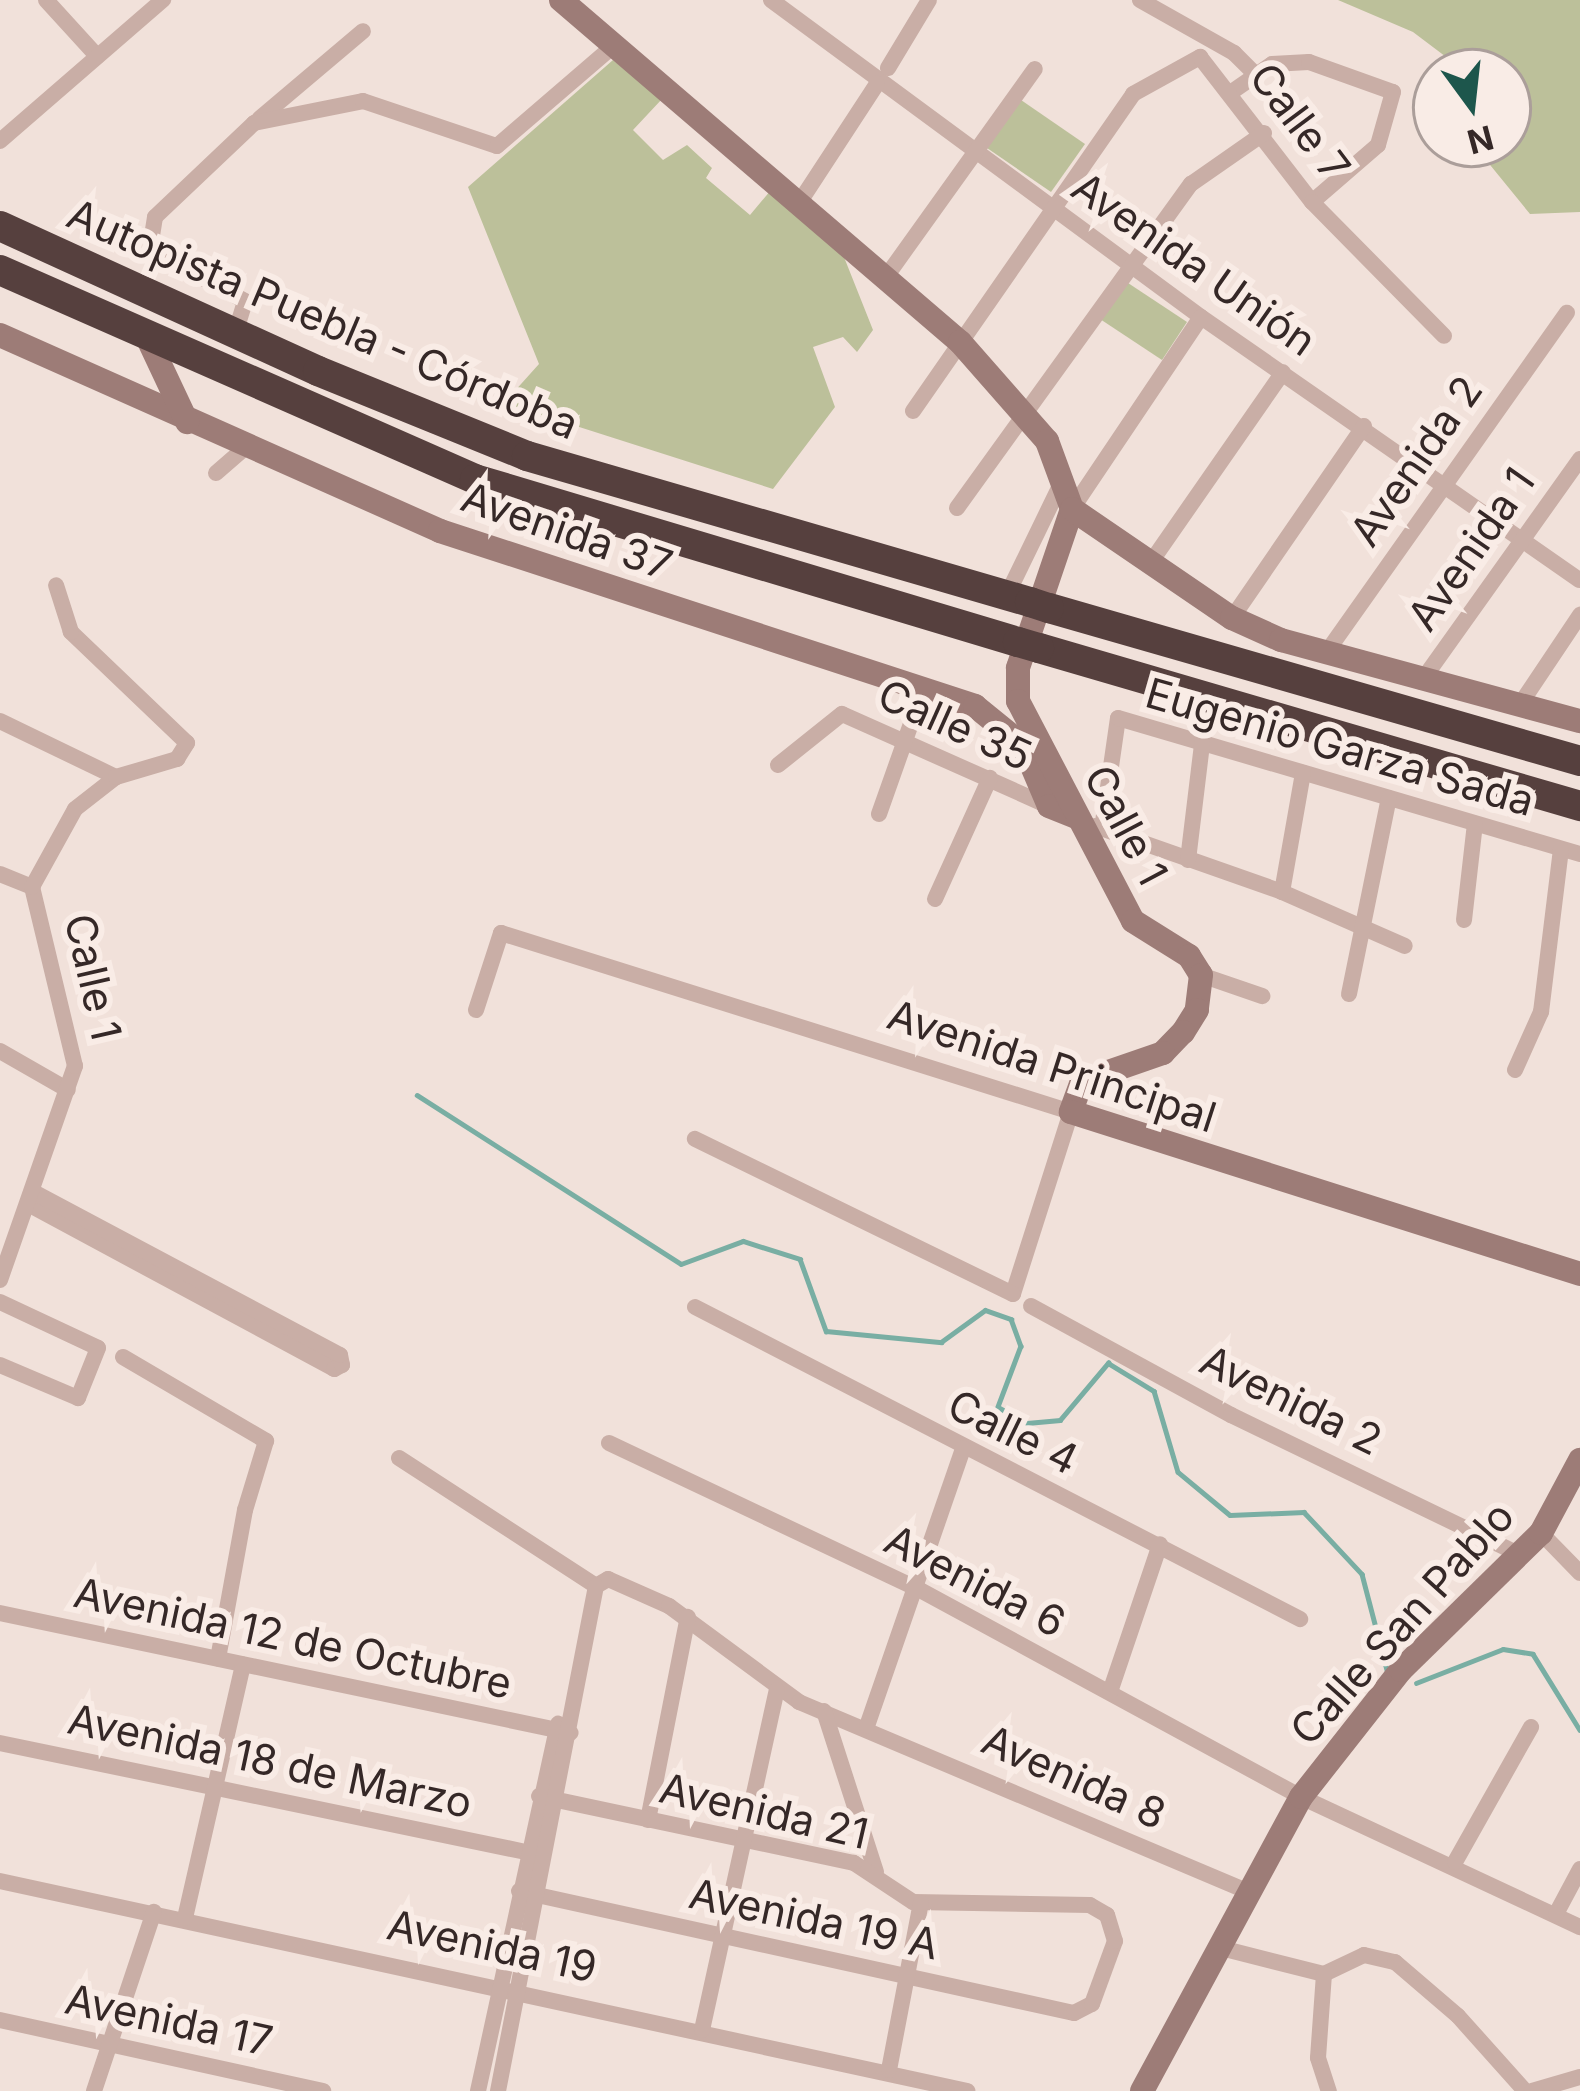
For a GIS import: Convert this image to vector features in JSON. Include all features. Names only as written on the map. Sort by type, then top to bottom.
[{"type":"highway","name":"Autopista Puebla - Córdoba","points":[[0,226],[235,334],[562,468],[1580,761]]},
{"type":"highway","name":"Autopista Puebla - Córdoba","points":[[0,270],[148,339],[494,486],[1580,806]]},
{"type":"street","points":[[46,0],[97,56]]},
{"type":"street","points":[[0,141],[163,0]]},
{"type":"street","points":[[561,0],[802,200],[960,342],[1026,413],[1057,460],[1072,509],[1232,618],[1421,682],[1580,721]]},
{"type":"street","name":"Avenida Unión","points":[[771,0],[877,84],[1201,317],[1444,480],[1580,580]]},
{"type":"street","points":[[888,68],[928,0]]},
{"type":"street","points":[[1140,0],[1234,53],[1256,75]]},
{"type":"street","points":[[235,334],[245,301],[162,256],[152,236],[155,217],[254,123],[363,31]]},
{"type":"street","points":[[254,123],[363,101],[497,146],[613,47]]},
{"type":"street","name":"Calle 7","points":[[1051,208],[1133,94],[1200,57],[1233,92],[1312,202],[1444,336]]},
{"type":"street","points":[[1233,92],[1272,64],[1309,62],[1394,92],[1378,145],[1312,202]]},
{"type":"street","points":[[888,274],[1035,69]]},
{"type":"street","points":[[802,200],[877,84]]},
{"type":"street","points":[[957,508],[1127,263],[1191,184],[1264,133]]},
{"type":"street","points":[[913,411],[1051,208]]},
{"type":"street","name":"Avenida 2","points":[[1326,653],[1444,480],[1568,313]]},
{"type":"street","points":[[1072,509],[1201,317]]},
{"type":"street","name":"Avenida 37","points":[[0,335],[187,422],[440,530],[975,706],[1023,745],[1049,806]]},
{"type":"street","points":[[148,339],[187,422]]},
{"type":"street","points":[[1150,562],[1283,372]]},
{"type":"street","points":[[1232,618],[1364,426]]},
{"type":"street","points":[[216,473],[246,447]]},
{"type":"street","name":"Avenida 1","points":[[1421,682],[1580,459]]},
{"type":"street","points":[[1029,602],[1061,484]]},
{"type":"street","name":"Calle 1","points":[[1072,509],[1016,684],[1132,921],[1195,966]]},
{"type":"street","name":"Calle 1","points":[[56,585],[71,632],[188,743],[177,759],[116,777],[63,822],[32,887],[74,1050],[68,1090]]},
{"type":"street","points":[[1519,706],[1580,615]]},
{"type":"street","points":[[879,814],[923,690]]},
{"type":"street","name":"Calle 35","points":[[778,766],[838,714],[1049,806]]},
{"type":"street","name":"Eugenio Garza Sada","points":[[1102,829],[1118,718],[1571,851]]},
{"type":"street","points":[[0,721],[116,777]]},
{"type":"street","points":[[1188,860],[1202,744]]},
{"type":"street","points":[[1282,892],[1303,773]]},
{"type":"street","points":[[935,899],[990,778]]},
{"type":"street","points":[[1349,994],[1388,798]]},
{"type":"street","points":[[1049,806],[1282,892],[1405,946]]},
{"type":"street","points":[[1464,920],[1475,824]]},
{"type":"street","points":[[1515,1070],[1541,1012],[1571,851]]},
{"type":"street","points":[[0,874],[32,887]]},
{"type":"street","name":"Avenida Principal","points":[[476,1010],[500,933],[1580,1274]]},
{"type":"street","points":[[694,1139],[1013,1294],[1082,1081],[1163,1052],[1184,1032],[1197,1010],[1195,966],[1262,996]]},
{"type":"street","points":[[0,1051],[68,1090],[2,1267]]},
{"type":"street","points":[[31,1198],[340,1355],[342,1365],[334,1369],[31,1198]]},
{"type":"street","points":[[0,1302],[98,1348],[77,1398],[0,1365]]},
{"type":"street","name":"Avenida 2","points":[[1031,1306],[1231,1415],[1521,1556]]},
{"type":"street","name":"Calle 4","points":[[695,1307],[1300,1619]]},
{"type":"street","points":[[123,1357],[266,1441],[245,1510],[218,1659]]},
{"type":"street","name":"Avenida 6","points":[[609,1443],[920,1591],[1301,1797],[1455,1862],[1580,1927]]},
{"type":"street","points":[[867,1726],[920,1591],[962,1448]]},
{"type":"street","points":[[400,1458],[596,1586],[509,1986],[478,2091]]},
{"type":"street","name":"Calle San Pablo","points":[[1142,2091],[1301,1797],[1401,1670],[1541,1533],[1580,1460]]},
{"type":"street","points":[[1541,1533],[1580,1573]]},
{"type":"street","points":[[1110,1692],[1160,1544]]},
{"type":"street","name":"Avenida 8","points":[[596,1586],[608,1579],[688,1617],[776,1690],[1252,1893]]},
{"type":"street","name":"Avenida 12 de Octubre","points":[[0,1613],[563,1731]]},
{"type":"street","points":[[648,1820],[688,1617]]},
{"type":"street","points":[[185,1918],[243,1665]]},
{"type":"street","points":[[702,2030],[776,1690]]},
{"type":"street","points":[[824,1711],[876,1871]]},
{"type":"street","points":[[1455,1862],[1531,1726]]},
{"type":"street","name":"Avenida 18 de Marzo","points":[[0,1743],[216,1784],[526,1852]]},
{"type":"street","points":[[528,1893],[526,1852],[547,1798]]},
{"type":"street","name":"Avenida 21","points":[[547,1798],[876,1871],[921,1903]]},
{"type":"street","points":[[1556,1914],[1580,1869]]},
{"type":"street","name":"Avenida 19","points":[[0,1881],[509,1986],[967,2091]]},
{"type":"street","name":"Avenida 19 A","points":[[528,1893],[1074,2013],[1092,2004],[1115,1941],[1107,1915],[1050,1899],[921,1903]]},
{"type":"street","points":[[889,2070],[921,1903]]},
{"type":"street","points":[[94,2091],[154,1912]]},
{"type":"street","points":[[1221,1948],[1324,1974],[1364,1955],[1394,1962],[1458,2016],[1528,2091],[1580,2078]]},
{"type":"street","points":[[1324,1974],[1318,2058],[1329,2091]]},
{"type":"street","points":[[498,2091],[509,1986]]},
{"type":"street","name":"Avenida 17","points":[[0,2020],[323,2091]]},
{"type":"green space","points":[[1338,0],[1580,0],[1580,212],[1530,214],[1493,168],[1532,168],[1532,48],[1434,48],[1413,32]]},
{"type":"green space","points":[[613,60],[662,99],[633,130],[663,160],[687,145],[712,168],[706,178],[750,215],[771,190],[840,247],[873,330],[857,352],[843,337],[813,347],[835,407],[773,489],[504,403],[539,364],[468,187]]},
{"type":"green space","points":[[1021,100],[1085,144],[1051,192],[987,148]]},
{"type":"green space","points":[[1125,281],[1187,322],[1162,360],[1100,319]]},
{"type":"waterway","points":[[417,1095],[681,1264],[743,1241],[800,1259],[826,1331],[941,1342],[985,1310],[1011,1319],[1021,1346],[998,1407],[1027,1423],[1060,1420],[1108,1363],[1154,1391],[1178,1472],[1230,1515],[1304,1512],[1362,1574],[1388,1674]]},
{"type":"waterway","points":[[1416,1683],[1503,1649],[1533,1654],[1580,1730]]}]
